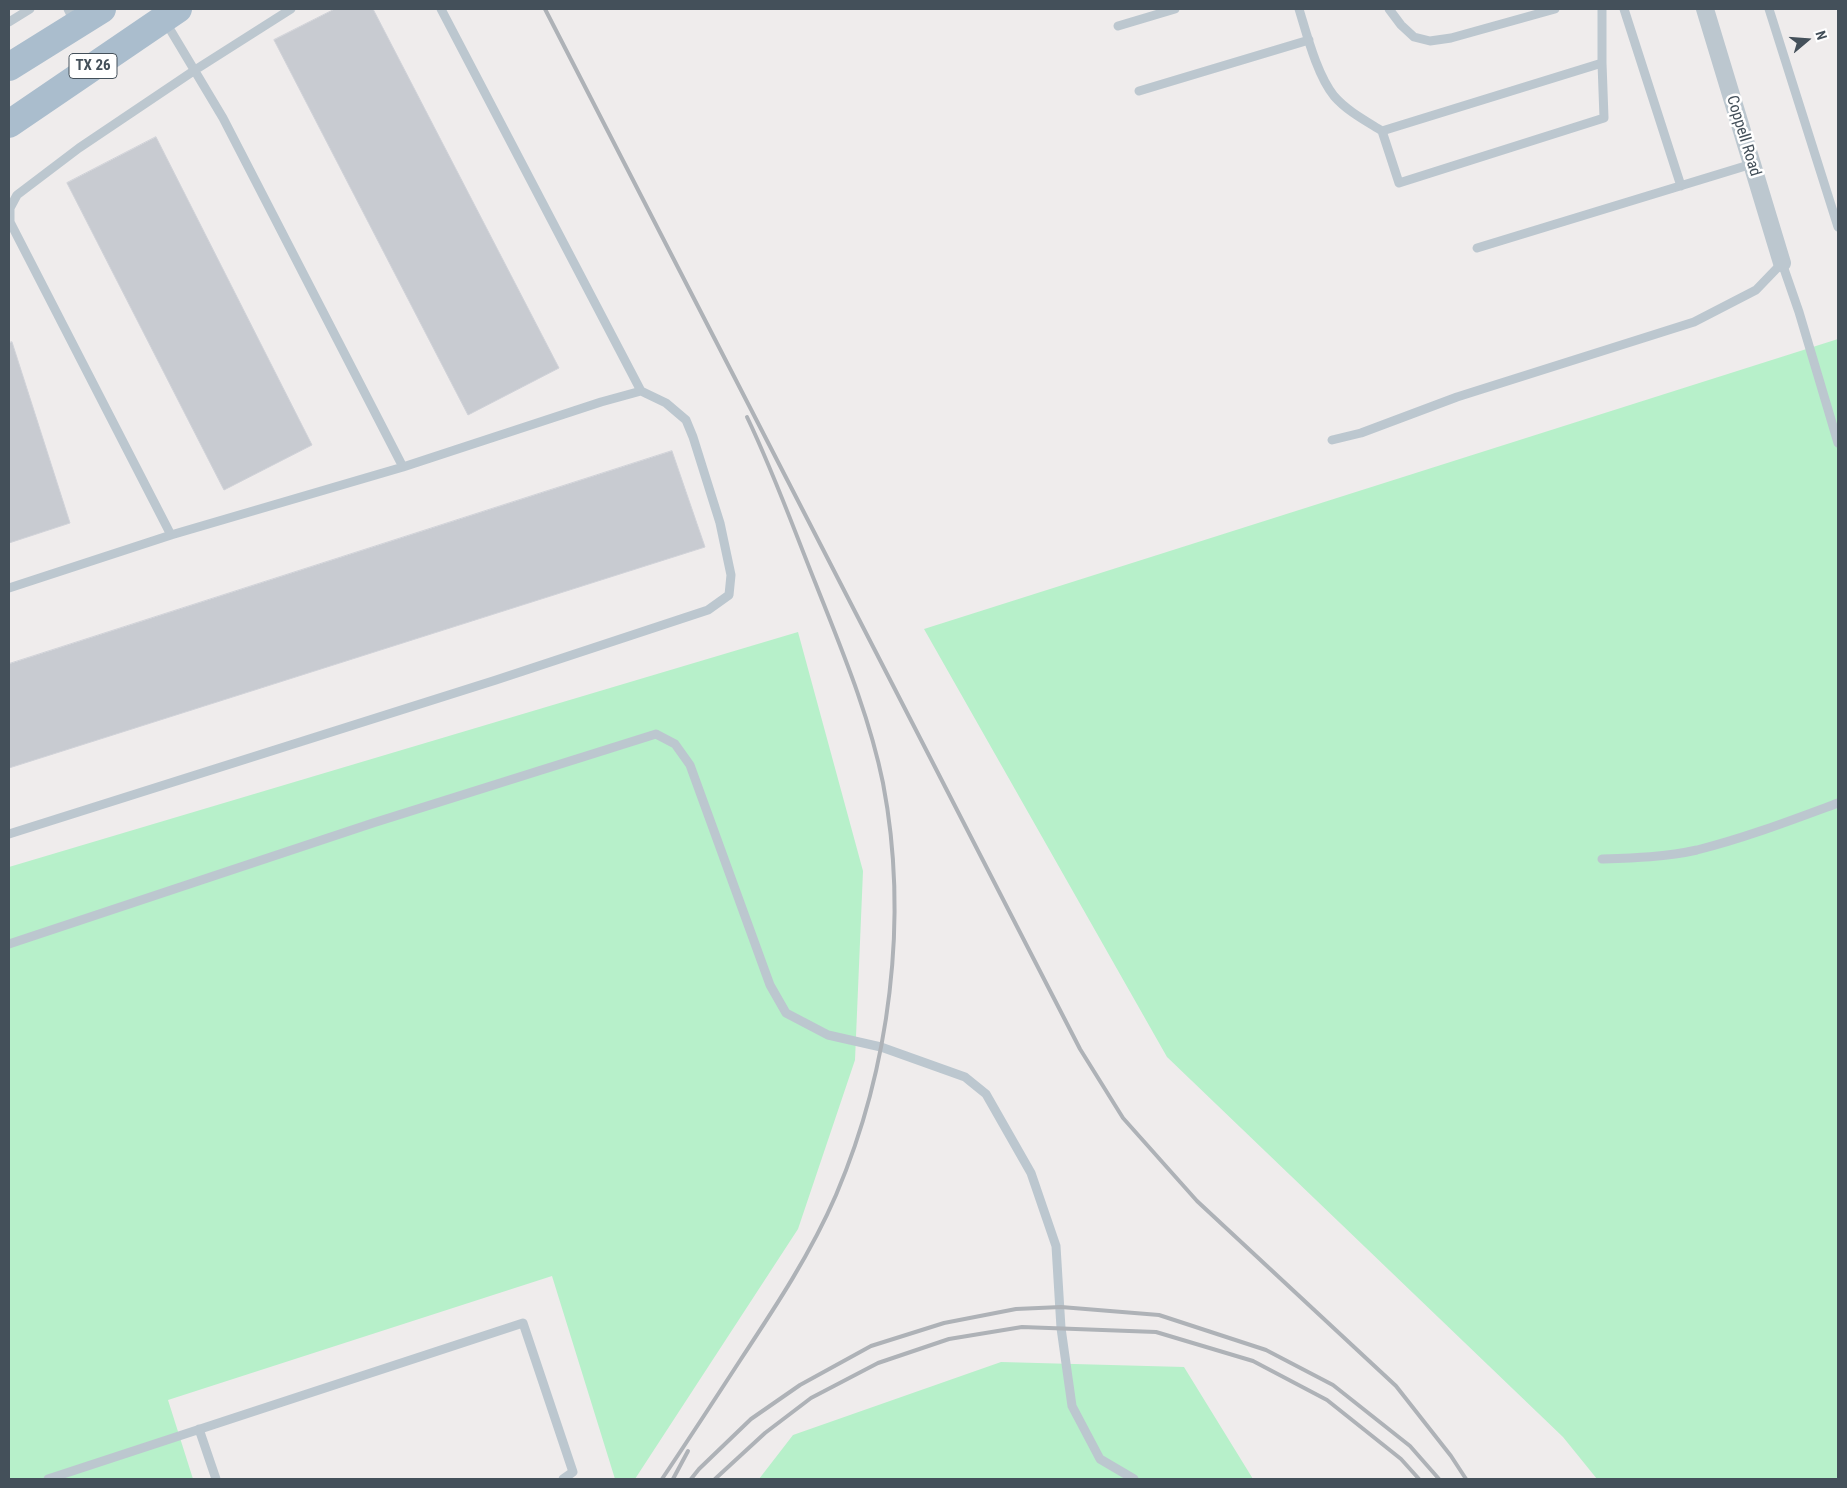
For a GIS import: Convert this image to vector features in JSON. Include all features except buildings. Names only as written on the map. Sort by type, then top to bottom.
[{"type":"main road","name":"TX 26","points":[[9,67],[72,17],[102,9]]},
{"type":"main road","name":"TX 26","points":[[9,124],[171,14]]},
{"type":"street","name":"Coppell Road","points":[[1705,9],[1782,263]]},
{"type":"lane","points":[[9,22],[30,9]]},
{"type":"lane","points":[[171,535],[10,222],[10,208],[17,195],[71,154],[195,70],[290,9]]},
{"type":"lane","points":[[441,9],[640,392]]},
{"type":"lane","points":[[1118,26],[1175,9]]},
{"type":"lane","points":[[1299,9],[1317,64],[1334,96],[1357,116],[1382,131],[1399,183],[1604,118],[1602,9]]},
{"type":"lane","points":[[1390,9],[1400,25],[1414,37],[1430,41],[1450,38],[1555,9]]},
{"type":"lane","points":[[1624,9],[1681,186]]},
{"type":"lane","points":[[1769,9],[1838,227]]},
{"type":"lane","points":[[171,14],[195,70],[223,118],[403,467]]},
{"type":"lane","points":[[1140,91],[1309,40]]},
{"type":"lane","points":[[1382,131],[1602,63]]},
{"type":"lane","points":[[1477,248],[1752,164]]},
{"type":"lane","points":[[1332,440],[1361,433],[1457,397],[1694,322],[1756,290],[1782,263],[1799,312],[1838,443]]},
{"type":"lane","points":[[9,588],[171,535],[403,467],[592,405],[640,392],[666,403],[686,420],[720,523],[731,575],[729,595],[708,610],[496,680],[9,834]]},
{"type":"lane","points":[[9,944],[373,823],[656,734],[675,744],[690,765],[770,985],[786,1014],[828,1035],[880,1046],[965,1077],[986,1094],[1031,1174],[1056,1246],[1061,1328],[1072,1406],[1100,1459],[1134,1479]]},
{"type":"lane","points":[[1602,860],[1646,857],[1696,850],[1770,828],[1838,803]]},
{"type":"lane","points":[[48,1479],[524,1323],[574,1476],[563,1479]]},
{"type":"lane","points":[[199,1429],[216,1479]]},
{"type":"green space","points":[[1838,339],[1838,1479],[1597,1479],[1563,1437],[1167,1057],[924,629]]},
{"type":"green space","points":[[798,632],[863,871],[855,1060],[798,1229],[635,1479],[615,1479],[552,1276],[168,1400],[193,1479],[9,1479],[9,867]]},
{"type":"green space","points":[[1001,1362],[1184,1367],[1253,1479],[759,1479],[793,1435]]},
{"type":"railway","points":[[545,9],[1080,1049],[1123,1118],[1197,1201],[1396,1386],[1451,1456],[1466,1479]]},
{"type":"railway","points":[[662,1479],[767,1319],[816,1238],[826,1217],[855,1146],[870,1096],[890,992],[894,940],[894,887],[891,835],[877,757],[854,681],[774,478],[747,417]]},
{"type":"railway","points":[[691,1479],[751,1419],[800,1385],[871,1346],[944,1323],[1016,1309],[1061,1307],[1159,1315],[1266,1350],[1333,1385],[1410,1446],[1439,1479]]},
{"type":"railway","points":[[715,1479],[765,1433],[811,1398],[878,1363],[949,1339],[1022,1327],[1156,1332],[1253,1361],[1327,1400],[1401,1459],[1419,1479]]},
{"type":"railway","points":[[673,1479],[688,1451]]}]
